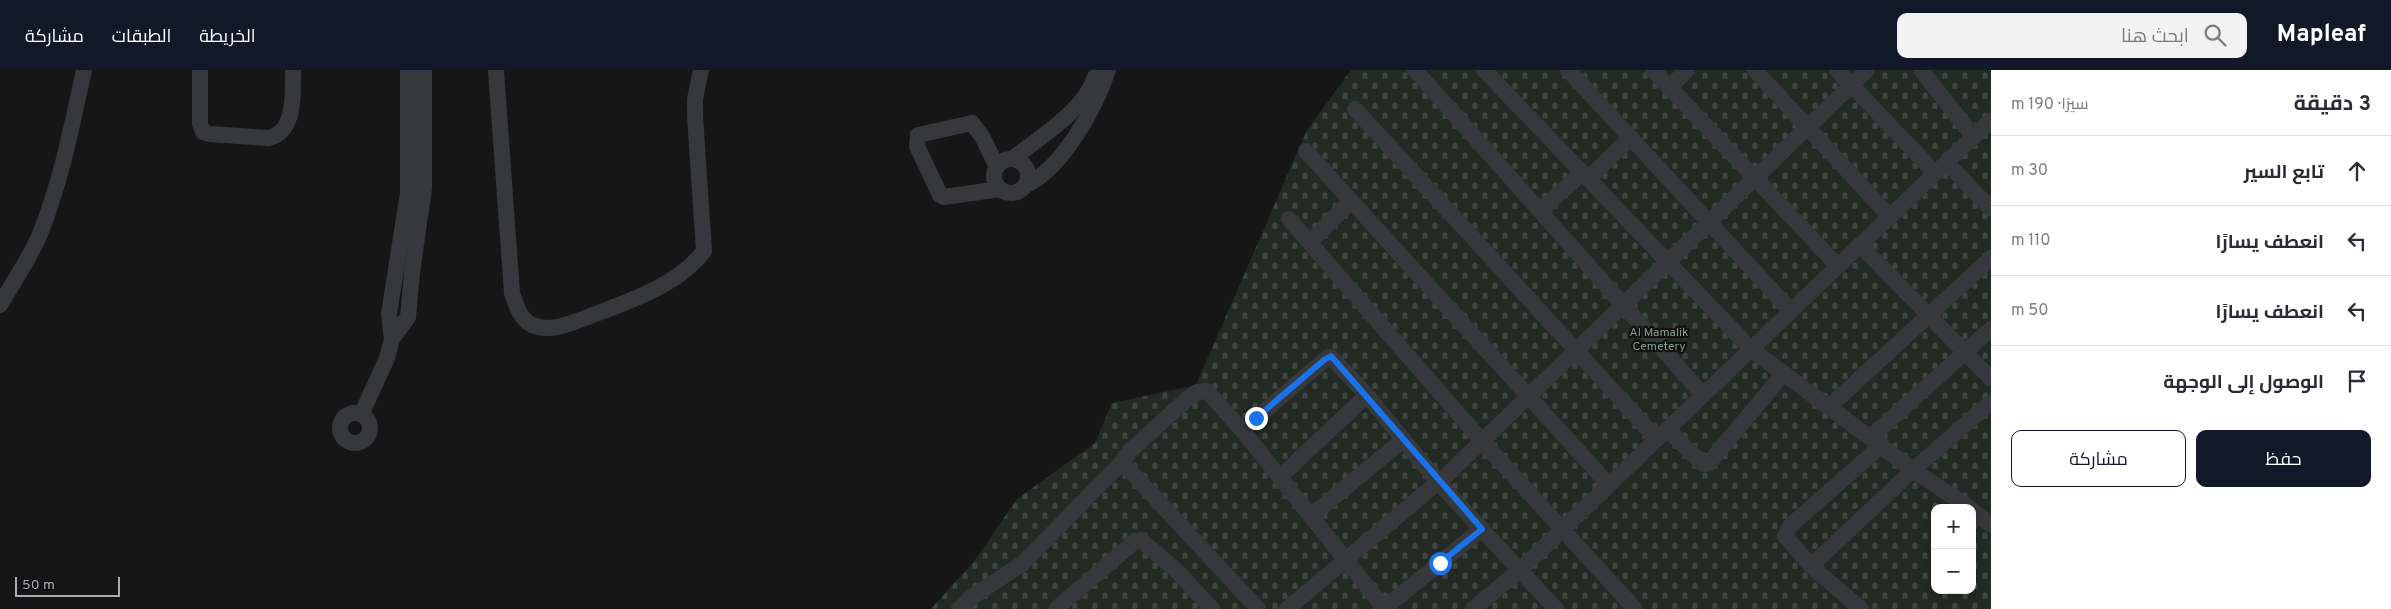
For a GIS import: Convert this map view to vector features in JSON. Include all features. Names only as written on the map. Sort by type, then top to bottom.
[{"type":"street","points":[[0,305],[39,236],[47,215],[72,126],[84,70]]},
{"type":"street","points":[[200,70],[200,124],[203,132],[269,138],[278,136],[288,123],[293,70]]},
{"type":"street","points":[[408,70],[408,193],[413,216]]},
{"type":"street","points":[[362,413],[387,358],[392,339],[389,314],[413,216],[424,188],[424,70]]},
{"type":"street","points":[[496,70],[512,293],[520,315],[532,325],[560,328],[630,302],[697,262],[704,251],[695,116],[695,99],[701,70]]},
{"type":"street","points":[[1012,159],[1067,114],[1091,87],[1097,70]]},
{"type":"street","points":[[997,167],[983,138],[972,123],[918,135],[917,146],[940,195],[944,197],[1000,189],[1010,194],[1016,193],[1039,180],[1061,158],[1102,88],[1108,70]]},
{"type":"street","points":[[1415,70],[1703,395]]},
{"type":"street","points":[[1484,70],[1751,349],[1830,406],[1913,470],[1964,504]]},
{"type":"street","points":[[1568,70],[1791,310]]},
{"type":"street","points":[[1653,70],[1838,266]]},
{"type":"street","points":[[1670,88],[1687,70]]},
{"type":"street","points":[[1755,70],[1807,129],[1890,217]]},
{"type":"street","points":[[1837,70],[1851,86],[1941,168],[1988,199]]},
{"type":"street","points":[[1287,609],[1438,482],[1668,264],[1867,70]]},
{"type":"street","points":[[1921,70],[1974,137]]},
{"type":"street","points":[[1355,109],[1577,350],[1662,434],[1703,464],[1708,464],[1784,373]]},
{"type":"street","points":[[1473,609],[1520,570],[1991,120]]},
{"type":"street","points":[[1540,211],[1631,137]]},
{"type":"street","points":[[1306,151],[1609,485]]},
{"type":"street","points":[[1000,189],[994,178],[997,167],[1006,160],[1012,159],[1018,160],[1027,168],[1028,180],[1026,186]]},
{"type":"street","points":[[1310,242],[1351,201]]},
{"type":"street","points":[[1289,219],[1482,441],[1635,609]]},
{"type":"street","points":[[1860,244],[1991,379]]},
{"type":"street","points":[[1830,406],[1991,258]]},
{"type":"street","points":[[1861,609],[1811,566],[1787,540],[1787,532],[1991,328]]},
{"type":"street","points":[[1242,430],[1331,356],[1367,395],[1438,482],[1556,609]]},
{"type":"street","points":[[959,609],[972,597],[1022,563],[1122,462],[1129,452],[1186,400],[1201,390],[1214,396],[1280,476],[1384,609],[1482,529]]},
{"type":"street","points":[[1280,476],[1367,395]]},
{"type":"street","points":[[1811,566],[1913,470],[1991,402]]},
{"type":"street","points":[[1311,516],[1404,440]]},
{"type":"street","points":[[1122,462],[1258,609]]},
{"type":"street","points":[[1976,513],[1991,524]]},
{"type":"street","points":[[1056,609],[1135,541],[1142,540],[1172,567],[1212,609]]},
{"type":"green space","name":"Al Mamalik Cemetery","points":[[1351,70],[1991,70],[1991,609],[931,609],[975,560],[1017,499],[1095,443],[1112,403],[1196,385],[1307,130]]},
{"type":"route","points":[[1256,418],[1331,356],[1367,395],[1438,482],[1482,529],[1440,563]]}]
